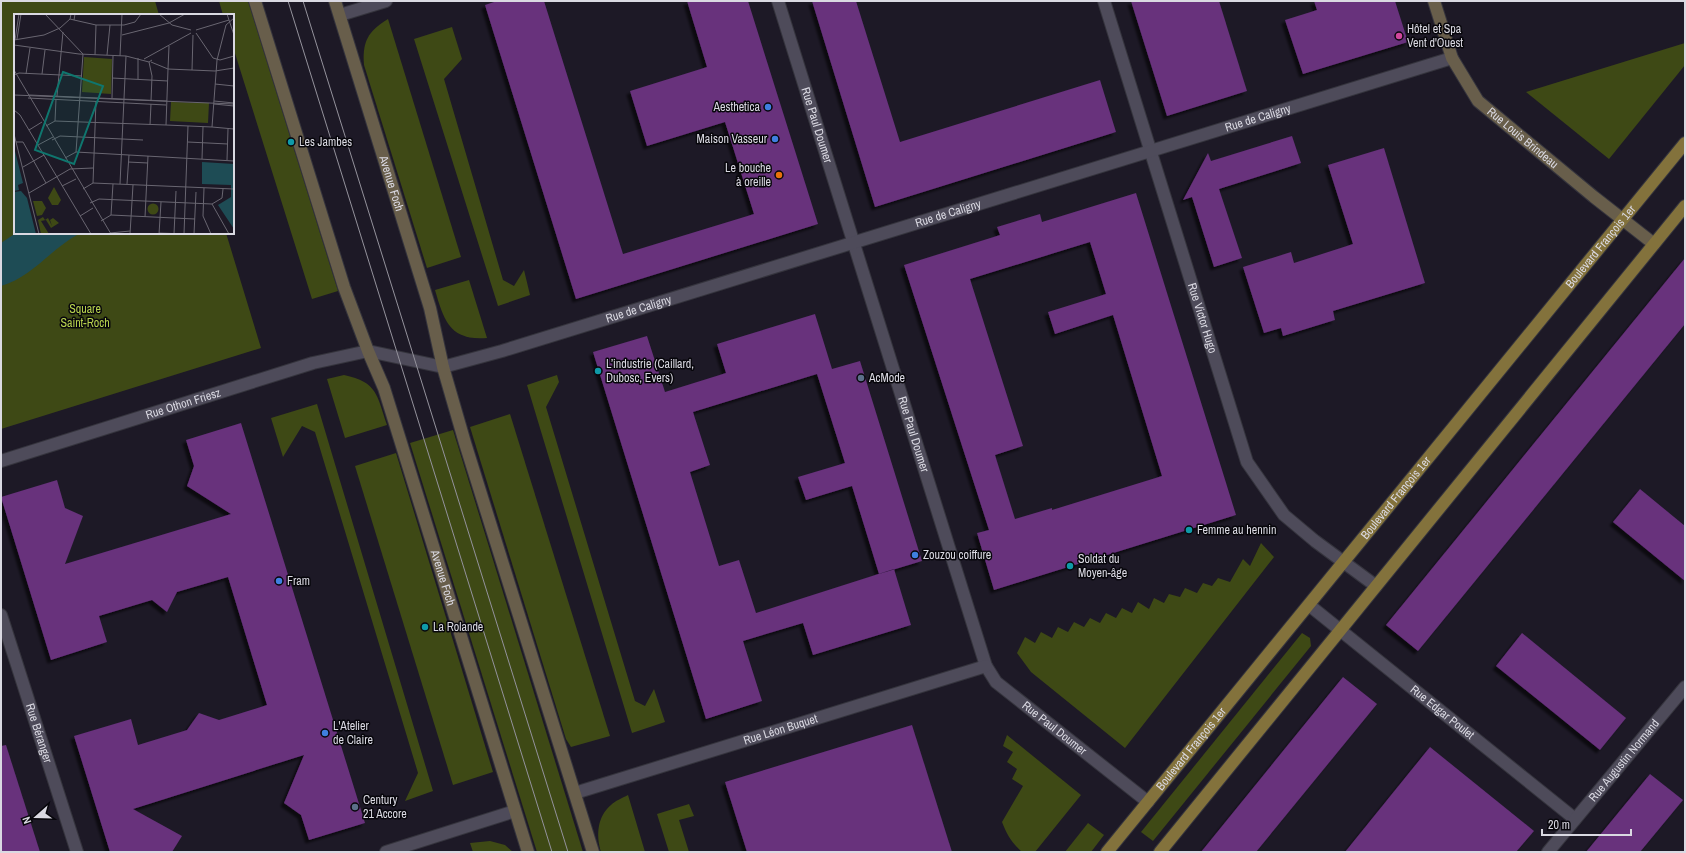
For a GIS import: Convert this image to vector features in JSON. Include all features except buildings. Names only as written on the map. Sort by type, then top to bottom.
[{"type":"main road","name":"Boulevard François 1er","points":[[1107,852],[1685,143]]},
{"type":"main road","points":[[1160,852],[1685,206]]},
{"type":"street","name":"Avenue Foch","points":[[255,1],[342,280],[368,351],[384,388],[528,852]]},
{"type":"street","name":"Avenue Foch","points":[[335,1],[430,308],[443,367],[467,451],[593,852]]},
{"type":"street","points":[[340,15],[386,1]]},
{"type":"street","name":"Rue Paul Doumer","points":[[778,1],[986,666],[996,682],[1148,802]]},
{"type":"street","name":"Rue Victor Hugo","points":[[1104,1],[1247,462],[1284,515],[1376,586]]},
{"type":"street","name":"Rue Louis Brindeau","points":[[1434,1],[1452,58],[1478,101],[1654,244]]},
{"type":"street","name":"Rue de Caligny","points":[[443,367],[502,351],[1452,58]]},
{"type":"street","points":[[368,351],[443,367]]},
{"type":"street","name":"Rue Othon Friesz","points":[[1,461],[313,363],[368,351]]},
{"type":"street","name":"Rue Edgar Poulet","points":[[1309,605],[1575,819]]},
{"type":"street","name":"Rue Béranger","points":[[1,615],[77,852]]},
{"type":"street","name":"Rue Léon Buquet","points":[[575,793],[986,666]]},
{"type":"street","name":"Rue Augustin Normand","points":[[1548,852],[1685,687]]},
{"type":"street","points":[[386,852],[515,811]]},
{"type":"green space","name":"Square Saint-Roch","points":[[1,1],[155,1],[159,14],[14,14],[14,234],[226,234],[261,348],[1,429]]},
{"type":"green space","points":[[219,1],[248,1],[338,291],[312,299],[234,50],[234,14],[223,14]]},
{"type":"green space","points":[[388,19],[461,257],[427,268],[364,65],[364,50],[368,38],[381,23]]},
{"type":"green space","points":[[452,27],[462,59],[444,79],[503,280],[514,286],[524,270],[530,295],[498,306],[414,39]]},
{"type":"green space","points":[[1685,43],[1685,65],[1609,159],[1526,92]]},
{"type":"green space","points":[[469,280],[487,338],[465,336],[450,327],[438,301],[435,290]]},
{"type":"green space","points":[[344,375],[355,378],[370,386],[378,398],[387,425],[345,438],[327,379]]},
{"type":"green space","points":[[557,375],[559,382],[546,407],[635,701],[645,706],[654,689],[665,722],[632,733],[527,385]]},
{"type":"green space","points":[[317,404],[433,791],[405,801],[418,773],[315,432],[302,426],[283,457],[271,418]]},
{"type":"green space","points":[[510,414],[610,736],[571,747],[566,739],[470,427]]},
{"type":"green space","points":[[453,430],[583,852],[537,852],[410,443]]},
{"type":"green space","points":[[396,453],[493,772],[453,785],[355,466]]},
{"type":"green space","points":[[1261,543],[1274,557],[1125,748],[1031,672],[1017,653],[1025,637],[1035,643],[1041,632],[1052,638],[1058,627],[1068,632],[1074,622],[1084,627],[1090,618],[1100,623],[1106,613],[1116,618],[1122,608],[1132,613],[1138,602],[1149,609],[1154,598],[1164,603],[1169,594],[1180,597],[1185,588],[1197,593],[1203,583],[1212,586],[1218,578],[1230,582],[1243,559],[1250,566]]},
{"type":"green space","points":[[1302,633],[1310,638],[1311,646],[1153,841],[1141,832]]},
{"type":"green space","points":[[1007,735],[1081,795],[1035,852],[1022,852],[1010,838],[1002,822],[1023,786],[1012,779],[1017,769],[1007,762],[1013,752],[1003,746]]},
{"type":"green space","points":[[628,795],[645,852],[601,852],[598,839],[600,821],[606,810]]},
{"type":"green space","points":[[689,804],[694,816],[679,820],[689,852],[669,852],[657,814]]},
{"type":"green space","points":[[1088,823],[1104,835],[1091,852],[1065,852]]},
{"type":"green space","points":[[490,841],[505,845],[513,852],[473,852],[470,843]]},
{"type":"water","points":[[14,234],[79,234],[61,246],[23,276],[1,286],[1,243]]},
{"type":"tram line","points":[[288,1],[552,852]]},
{"type":"tram line","points":[[303,1],[568,852]]},
{"type":"place","name":"Hôtel et Spa Vent d'Ouest","points":[[1399,36]]},
{"type":"place","name":"Aesthetica","points":[[768,107]]},
{"type":"place","name":"Maison Vasseur","points":[[775,139]]},
{"type":"place","name":"Les Jambes","points":[[291,142]]},
{"type":"place","name":"Le bouche à oreille","points":[[779,175]]},
{"type":"place","name":"L’industrie (Caillard, Dubosc, Evers)","points":[[598,371]]},
{"type":"place","name":"AcMode","points":[[861,378]]},
{"type":"place","name":"Femme au hennin","points":[[1189,530]]},
{"type":"place","name":"Zouzou coiffure","points":[[915,555]]},
{"type":"place","name":"Soldat du Moyen-âge","points":[[1070,566]]},
{"type":"place","name":"Fram","points":[[279,581]]},
{"type":"place","name":"La Rolande","points":[[425,627]]},
{"type":"place","name":"L'Atelier de Claire","points":[[325,733]]},
{"type":"place","name":"Century 21 Accore","points":[[355,807]]}]
